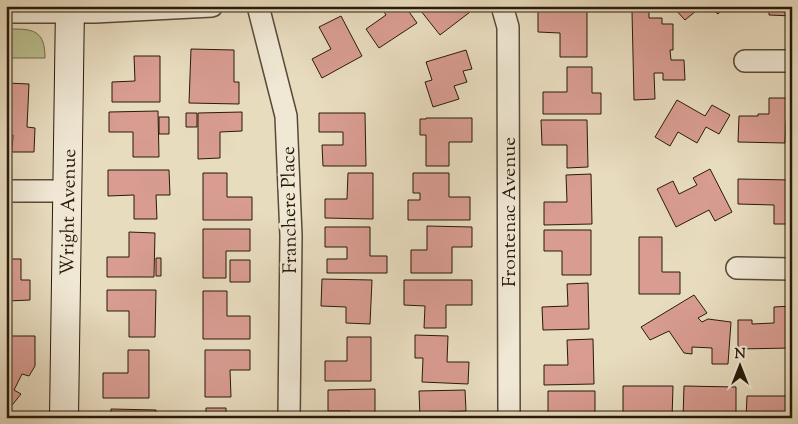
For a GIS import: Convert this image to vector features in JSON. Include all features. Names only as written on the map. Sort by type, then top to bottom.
[{"type":"street","points":[[6,12],[70,9],[94,12],[212,6]]},
{"type":"street","name":"Franchere Place","points":[[258,6],[286,116],[291,236],[289,418]]},
{"type":"street","name":"Frontenac Avenue","points":[[502,6],[508,27],[510,418]]},
{"type":"street","name":"Wright Avenue","points":[[64,418],[70,9]]},
{"type":"street","points":[[746,61],[792,61]]},
{"type":"street","points":[[6,191],[67,191]]},
{"type":"street","points":[[737,268],[792,269]]},
{"type":"green space","points":[[6,29],[23,29],[35,32],[42,41],[45,58],[6,58]]},
{"type":"building","points":[[380,6],[405,6],[417,23],[379,48],[366,29],[386,15]]},
{"type":"building","points":[[417,6],[466,6],[470,12],[440,35]]},
{"type":"building","points":[[672,6],[702,6],[685,20]]},
{"type":"building","points":[[708,6],[725,6],[718,14]]},
{"type":"building","points":[[769,6],[792,6],[792,16],[769,15]]},
{"type":"building","points":[[538,11],[587,11],[587,57],[560,57],[560,33],[538,32]]},
{"type":"building","points":[[632,11],[649,11],[649,18],[662,18],[662,24],[673,24],[673,50],[670,50],[671,60],[684,60],[685,80],[663,80],[663,73],[654,73],[655,99],[634,100]]},
{"type":"building","points":[[341,16],[362,56],[322,78],[312,59],[331,49],[319,27]]},
{"type":"building","points":[[191,49],[234,50],[234,82],[239,82],[239,104],[189,103]]},
{"type":"building","points":[[466,50],[472,69],[463,71],[467,82],[454,86],[459,99],[433,107],[425,82],[432,80],[426,62]]},
{"type":"building","points":[[134,56],[160,56],[160,102],[112,102],[112,82],[135,81]]},
{"type":"building","points":[[567,67],[592,67],[592,93],[601,93],[601,114],[543,114],[543,92],[567,92]]},
{"type":"building","points":[[6,83],[29,84],[27,127],[35,128],[34,152],[12,152],[13,135],[6,135]]},
{"type":"building","points":[[769,98],[791,98],[790,121],[786,121],[785,143],[738,142],[739,116],[769,114]]},
{"type":"building","points":[[677,100],[705,116],[712,105],[730,115],[719,134],[706,127],[697,143],[678,132],[670,146],[655,137]]},
{"type":"building","points":[[158,111],[159,157],[133,157],[133,132],[109,132],[109,112]]},
{"type":"building","points":[[242,112],[242,131],[220,132],[220,158],[198,159],[198,113]]},
{"type":"building","points":[[186,113],[197,113],[197,127],[186,127]]},
{"type":"building","points":[[319,113],[365,113],[366,166],[323,166],[322,145],[343,145],[343,132],[319,132]]},
{"type":"building","points":[[159,117],[169,117],[169,134],[159,134]]},
{"type":"building","points":[[472,118],[472,142],[449,142],[449,166],[426,166],[426,135],[420,135],[420,119]]},
{"type":"building","points":[[541,120],[587,120],[588,167],[567,168],[567,145],[542,145]]},
{"type":"building","points":[[710,169],[732,212],[715,221],[709,210],[676,227],[657,189],[673,181],[679,194],[697,185],[693,178]]},
{"type":"building","points":[[108,170],[169,170],[170,195],[156,195],[157,219],[134,219],[134,195],[108,196]]},
{"type":"building","points":[[203,173],[227,173],[227,197],[252,197],[252,220],[203,220]]},
{"type":"building","points":[[348,173],[373,173],[373,219],[325,218],[325,199],[347,199]]},
{"type":"building","points":[[413,173],[449,173],[449,197],[470,197],[470,220],[408,220],[408,200],[420,200],[420,193],[413,193]]},
{"type":"building","points":[[591,174],[592,224],[544,225],[544,202],[567,202],[566,175]]},
{"type":"building","points":[[738,179],[792,180],[792,224],[774,224],[774,205],[738,204]]},
{"type":"building","points":[[427,226],[472,227],[472,247],[452,247],[452,273],[411,273],[411,250],[427,250]]},
{"type":"building","points":[[325,227],[370,227],[370,256],[387,256],[387,273],[327,273],[327,259],[347,259],[347,247],[325,247]]},
{"type":"building","points":[[203,229],[250,229],[250,251],[226,251],[226,278],[203,278]]},
{"type":"building","points":[[544,230],[591,230],[591,275],[562,275],[562,251],[544,251]]},
{"type":"building","points":[[129,232],[155,233],[154,277],[107,277],[107,257],[129,257]]},
{"type":"building","points":[[6,233],[11,233],[11,259],[21,259],[21,280],[30,280],[30,300],[7,301],[6,307]]},
{"type":"building","points":[[639,237],[662,237],[662,272],[680,272],[680,294],[639,294]]},
{"type":"building","points":[[156,258],[161,258],[161,276],[156,276]]},
{"type":"building","points":[[230,260],[250,260],[250,282],[230,282]]},
{"type":"building","points":[[322,279],[372,280],[370,324],[346,323],[346,307],[321,306]]},
{"type":"building","points":[[404,280],[472,280],[472,305],[446,305],[446,328],[424,328],[425,306],[404,305]]},
{"type":"building","points":[[588,283],[589,329],[543,330],[542,307],[568,306],[567,284]]},
{"type":"building","points":[[107,290],[156,290],[155,337],[129,337],[129,311],[107,311]]},
{"type":"building","points":[[203,291],[227,291],[227,316],[250,316],[250,339],[203,339]]},
{"type":"building","points":[[694,295],[707,313],[698,318],[702,322],[708,319],[731,322],[728,364],[712,364],[712,348],[692,347],[692,354],[684,353],[669,331],[650,340],[641,327]]},
{"type":"building","points":[[792,306],[792,348],[738,349],[738,320],[752,320],[752,324],[774,323],[774,307]]},
{"type":"building","points":[[415,335],[448,336],[447,362],[469,362],[468,384],[422,382],[423,358],[415,358]]},
{"type":"building","points":[[6,336],[35,336],[35,366],[29,376],[22,374],[14,390],[21,394],[9,409],[6,407]]},
{"type":"building","points":[[347,337],[371,337],[371,381],[325,381],[325,361],[347,361]]},
{"type":"building","points":[[593,339],[594,384],[544,385],[544,365],[568,365],[567,340]]},
{"type":"building","points":[[128,350],[149,350],[149,398],[103,398],[103,373],[128,373]]},
{"type":"building","points":[[205,350],[250,350],[250,370],[230,370],[231,397],[205,397]]},
{"type":"building","points":[[623,386],[673,386],[672,418],[623,418]]},
{"type":"building","points":[[684,386],[736,387],[736,418],[683,418]]},
{"type":"building","points":[[375,389],[375,418],[350,418],[350,411],[328,411],[328,390]]},
{"type":"building","points":[[465,390],[466,411],[449,412],[449,418],[420,418],[419,391]]},
{"type":"building","points":[[548,391],[595,391],[595,418],[571,418],[571,413],[548,413]]},
{"type":"building","points":[[747,396],[792,396],[792,418],[746,418]]},
{"type":"building","points":[[206,408],[226,408],[226,418],[206,418]]},
{"type":"building","points":[[111,409],[156,410],[156,418],[111,418]]}]
